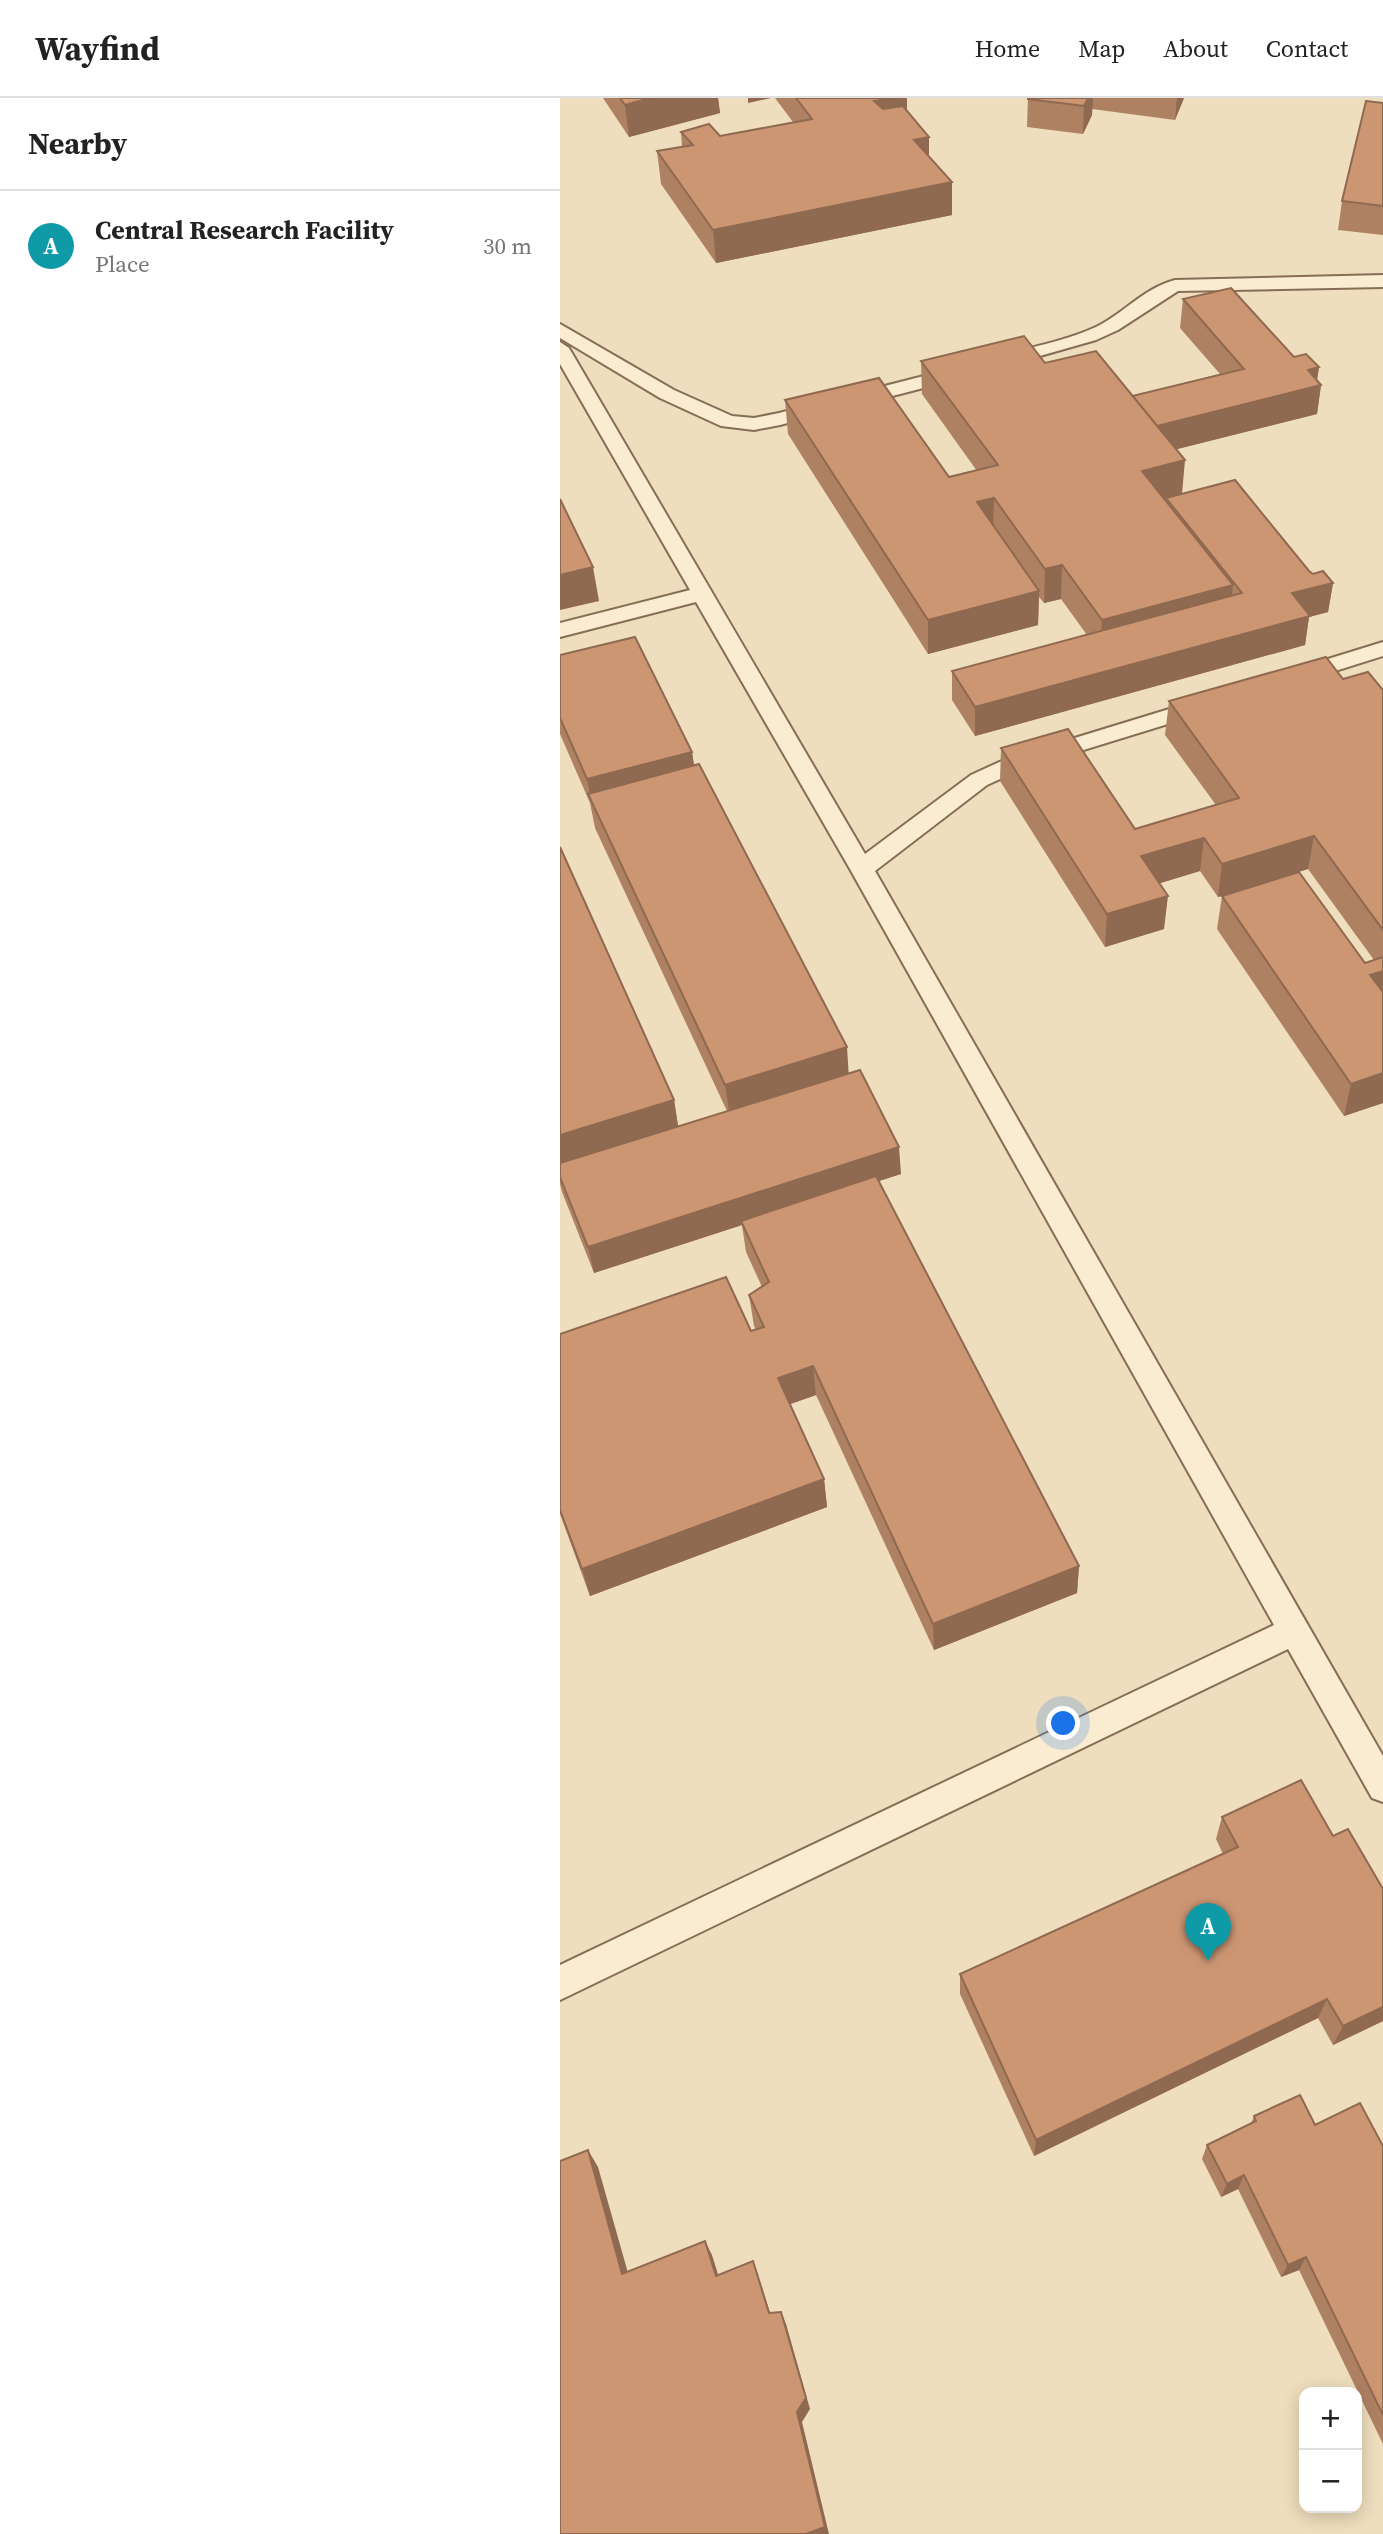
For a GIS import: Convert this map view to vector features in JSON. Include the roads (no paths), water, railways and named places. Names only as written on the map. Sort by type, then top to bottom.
[{"type":"lane","points":[[560,330],[667,394],[728,422],[754,424],[905,389],[1101,332],[1121,321],[1161,291],[1175,286],[1383,281]]},
{"type":"lane","points":[[560,348],[862,869],[1383,1787]]},
{"type":"lane","points":[[560,631],[701,594]]},
{"type":"lane","points":[[1278,682],[1383,649]]},
{"type":"lane","points":[[862,869],[979,780],[1014,764],[1225,699]]},
{"type":"lane","points":[[560,1983],[1293,1631]]},
{"type":"place","name":"Central Research Facility","points":[[1208,1961]]}]
